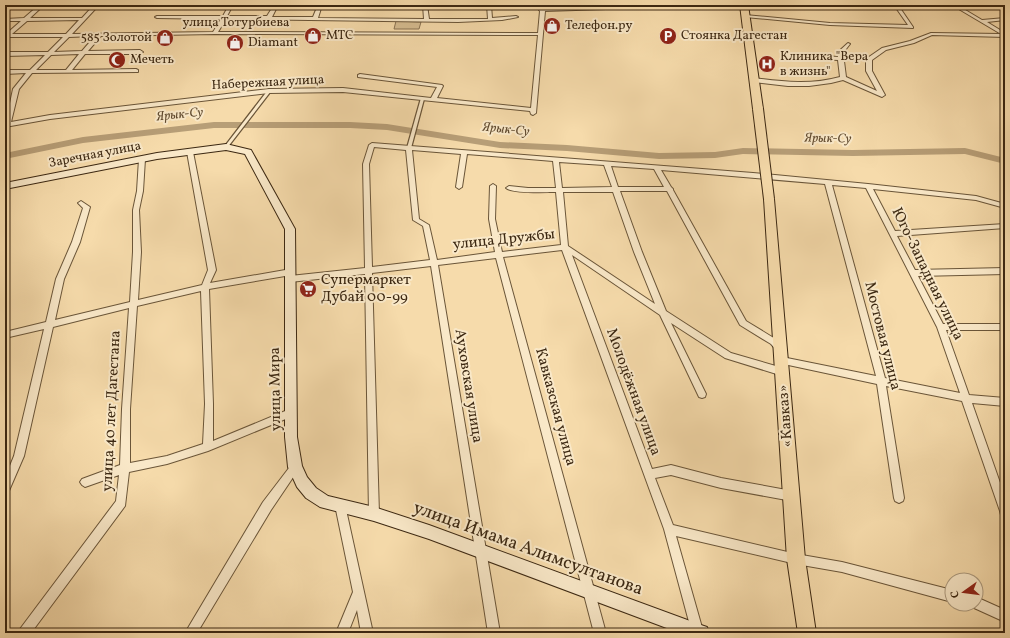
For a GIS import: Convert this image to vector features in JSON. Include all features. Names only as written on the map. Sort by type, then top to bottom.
[{"type":"highway","name":"«Кавказ»","points":[[744,5],[769,199],[796,559],[807,633]]},
{"type":"main road","name":"Заречная улица","points":[[5,186],[142,159],[226,147]]},
{"type":"main road","name":"улица Мира","points":[[226,147],[248,152],[290,229],[290,413],[295,467],[302,482],[311,493],[325,502],[340,505]]},
{"type":"main road","name":"улица Имама Алимсултанова","points":[[340,505],[374,514],[481,551],[699,632]]},
{"type":"street","points":[[6,36],[42,5]]},
{"type":"street","points":[[5,131],[16,89],[30,72],[97,5]]},
{"type":"street","points":[[215,33],[232,5]]},
{"type":"street","points":[[269,18],[276,5]]},
{"type":"street","points":[[315,19],[320,5]]},
{"type":"street","points":[[426,5],[427,20]]},
{"type":"street","points":[[488,5],[490,18]]},
{"type":"street","points":[[539,34],[542,8],[697,5]]},
{"type":"street","points":[[730,5],[744,5]]},
{"type":"street","points":[[745,16],[830,24],[911,27],[896,5]]},
{"type":"street","points":[[955,5],[1005,35]]},
{"type":"street","points":[[157,17],[225,16],[315,19],[427,20],[516,17]]},
{"type":"street","points":[[5,20],[84,19]]},
{"type":"street","points":[[982,21],[1005,19]]},
{"type":"street","name":"улица Тотурбиева","points":[[6,36],[215,33],[539,34]]},
{"type":"street","points":[[67,72],[85,53],[99,34]]},
{"type":"street","name":"Набережная улица","points":[[6,124],[66,115],[269,91],[344,90],[533,111],[539,34]]},
{"type":"street","points":[[754,80],[810,86],[822,85],[843,78],[882,94],[869,71],[869,59],[884,49],[912,42],[932,34],[1005,35]]},
{"type":"street","points":[[843,78],[840,53],[848,44]]},
{"type":"street","points":[[5,54],[140,52]]},
{"type":"street","points":[[784,55],[841,59]]},
{"type":"street","points":[[5,72],[136,71]]},
{"type":"street","points":[[360,76],[440,86],[433,100]]},
{"type":"street","points":[[226,147],[269,91]]},
{"type":"street","points":[[409,148],[422,99]]},
{"type":"street","points":[[374,514],[366,164],[372,145],[868,186],[976,198],[1005,206]]},
{"type":"street","name":"Ауховская улица","points":[[409,148],[416,220],[426,225],[434,262],[494,633]]},
{"type":"street","points":[[190,152],[212,270],[205,287],[209,404],[208,447]]},
{"type":"street","points":[[459,187],[464,153]]},
{"type":"street","name":"улица 40 лет Дагестана","points":[[24,633],[121,503],[125,468],[132,305],[137,252],[136,210],[140,191],[142,159]]},
{"type":"street","name":"Молодёжная улица","points":[[556,160],[565,247],[669,529],[699,632]]},
{"type":"street","points":[[607,164],[632,238],[663,314],[679,351],[702,394]]},
{"type":"street","points":[[657,168],[670,189],[732,306],[743,323],[774,342],[782,361]]},
{"type":"street","name":"Мостовая улица","points":[[828,183],[880,380],[899,498]]},
{"type":"street","name":"Кавказская улица","points":[[493,186],[492,219],[499,254],[600,633]]},
{"type":"street","name":"Юго-Западная улица","points":[[868,186],[941,327],[1005,511]]},
{"type":"street","points":[[510,188],[528,190],[670,189]]},
{"type":"street","points":[[5,490],[19,456],[60,279],[76,242],[87,207],[81,203]]},
{"type":"street","points":[[892,234],[1005,226]]},
{"type":"street","name":"улица Дружбы","points":[[5,335],[205,287],[290,275],[368,272],[434,262],[565,247],[663,314],[728,356],[782,361],[965,398],[1005,402]]},
{"type":"street","points":[[913,273],[1005,271]]},
{"type":"street","points":[[941,327],[1005,327]]},
{"type":"street","points":[[85,482],[125,468],[167,460],[208,447],[290,413]]},
{"type":"street","points":[[191,633],[267,506],[295,467]]},
{"type":"street","points":[[649,474],[671,470],[721,483],[792,496]]},
{"type":"street","points":[[340,505],[367,633]]},
{"type":"street","points":[[669,529],[796,559],[842,567],[944,594]]},
{"type":"street","points":[[342,633],[358,593]]},
{"type":"street","points":[[984,607],[1005,616]]},
{"type":"shaded area","points":[[396,21],[421,22],[419,29],[394,29]]},
{"type":"waterway","name":"Ярык-Су","points":[[5,156],[83,140],[214,125],[350,125],[387,127],[500,145],[567,148],[659,156],[715,155],[743,151],[853,153],[965,151],[1005,161]]},
{"type":"place","name":"Телефон.ру","points":[[552,26]]},
{"type":"place","name":"МТС","points":[[313,36]]},
{"type":"place","name":"Стоянка Дагестан","points":[[668,36]]},
{"type":"place","name":"585 Золотой","points":[[165,38]]},
{"type":"place","name":"Diamant","points":[[235,43]]},
{"type":"place","name":"Мечеть","points":[[117,60]]},
{"type":"place","name":"Клиника \"Вера в жизнь\"","points":[[767,64]]},
{"type":"place","name":"Супермаркет Дубай 00-99","points":[[308,289]]}]
